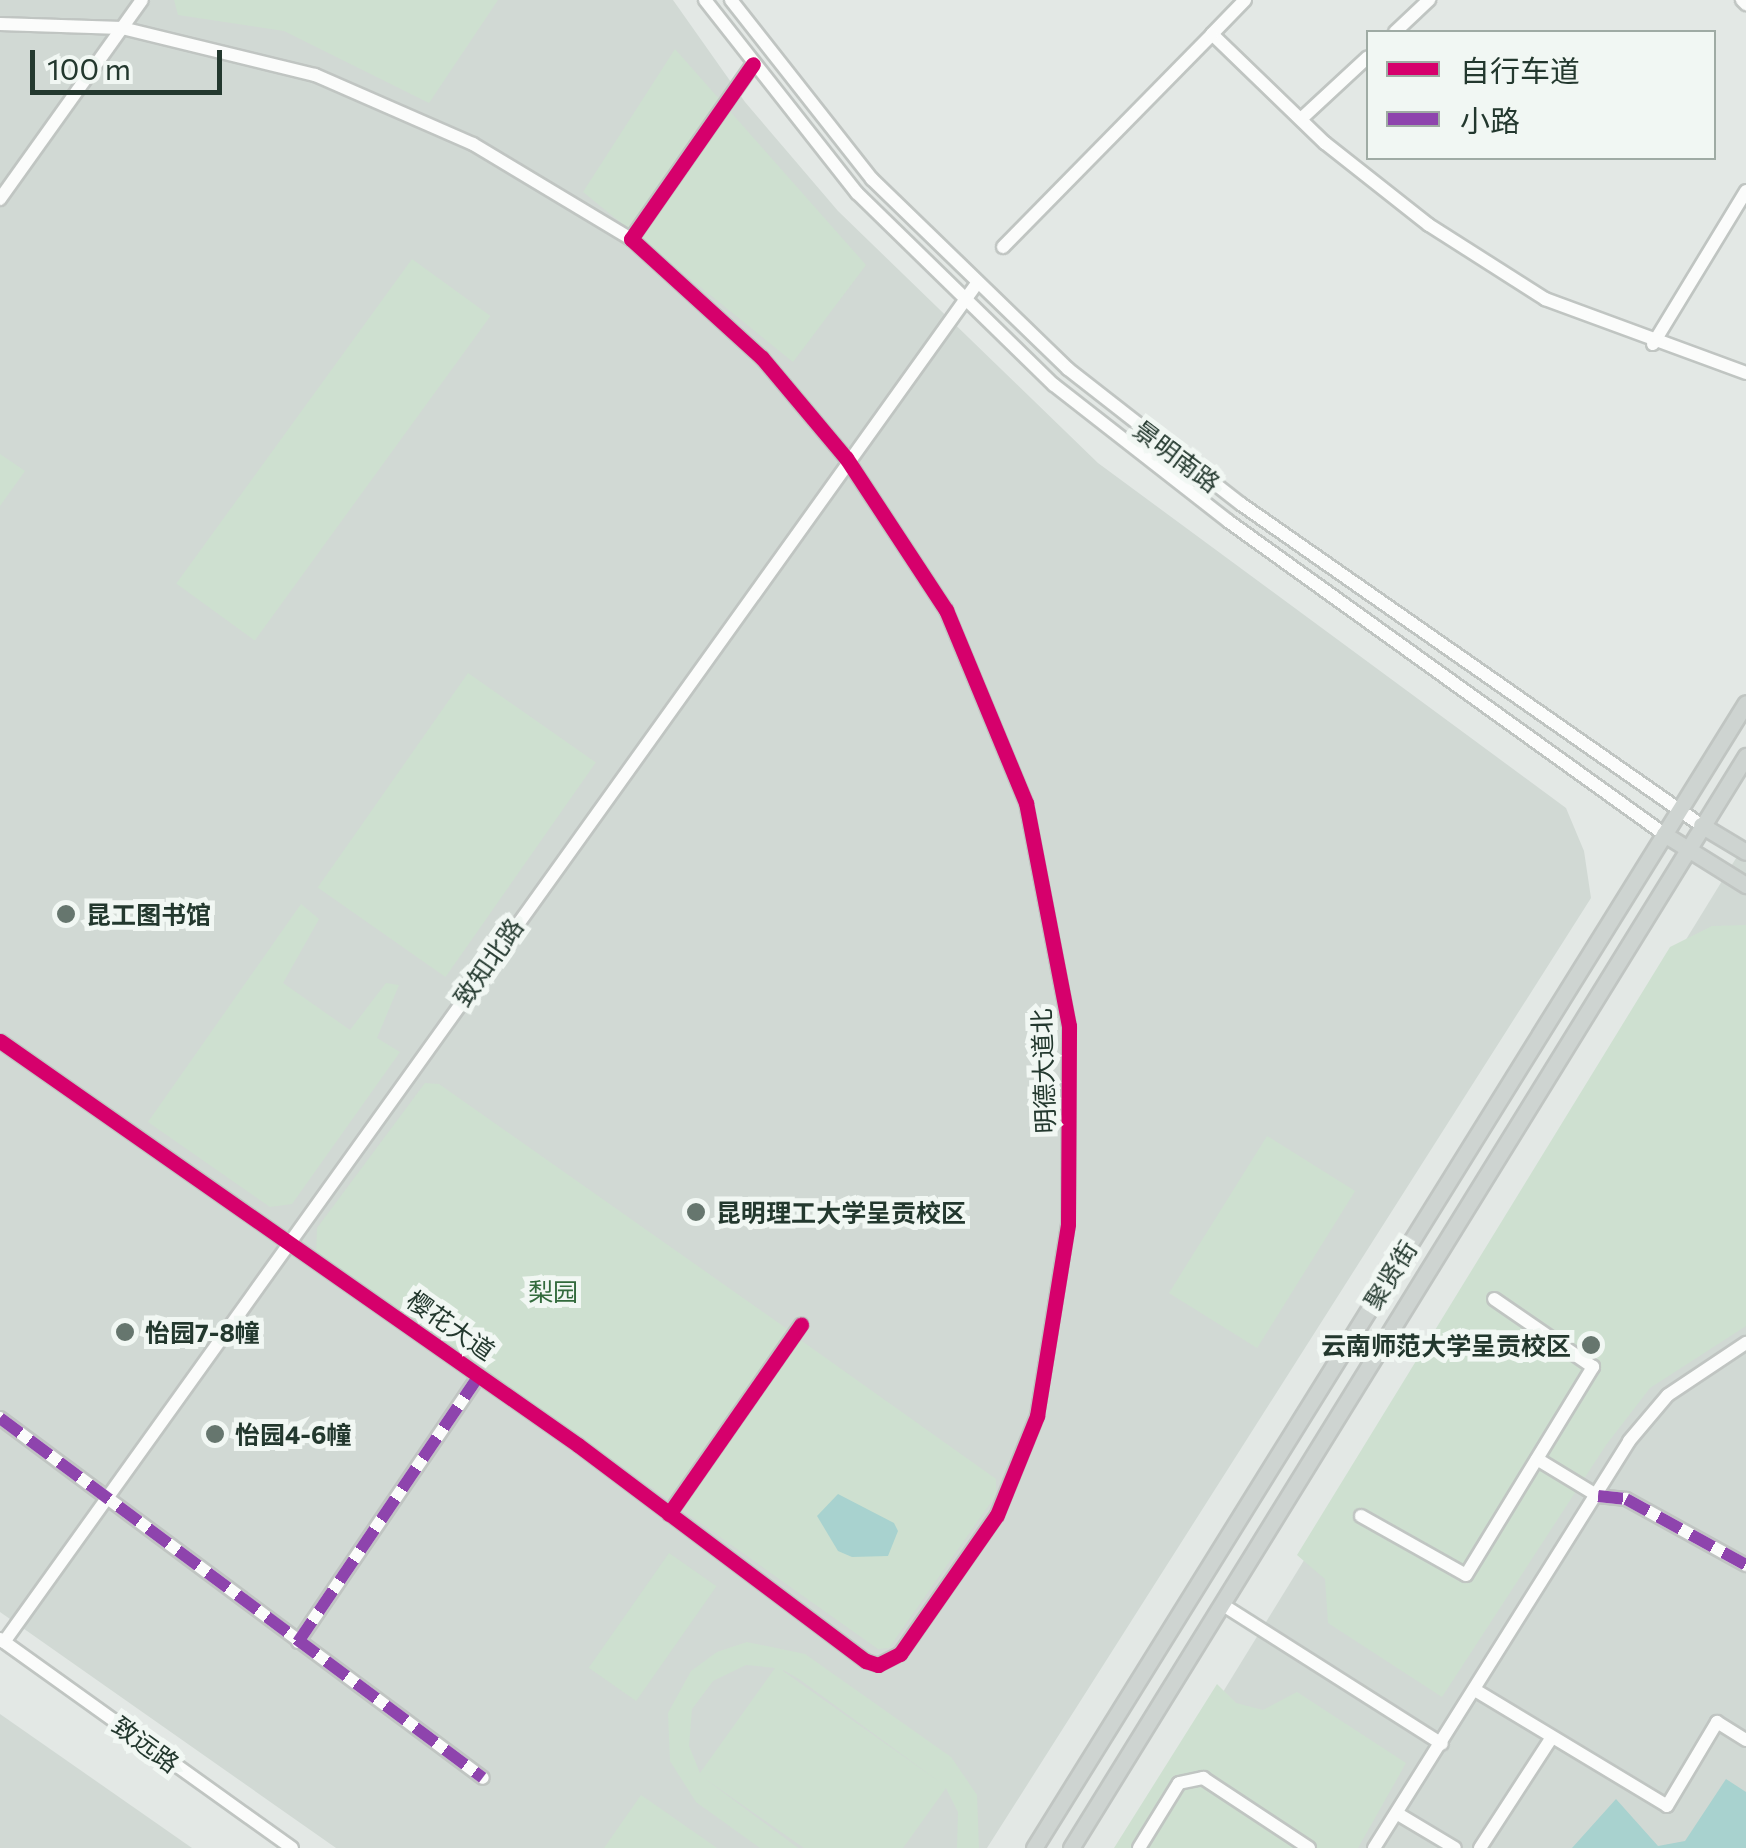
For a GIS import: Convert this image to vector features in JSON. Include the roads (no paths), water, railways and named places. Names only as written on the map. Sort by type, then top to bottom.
[{"type":"main road","name":"聚贤街","points":[[1034,1848],[1746,702]]},
{"type":"main road","name":"聚贤街","points":[[1071,1848],[1746,756]]},
{"type":"main road","points":[[1702,824],[1746,852]]},
{"type":"main road","points":[[1664,834],[1746,885]]},
{"type":"street","points":[[0,199],[142,0]]},
{"type":"street","name":"景明南路","points":[[705,0],[857,193],[962,302],[1140,454],[1664,834]]},
{"type":"street","name":"景明南路","points":[[730,0],[872,178],[976,285],[1068,369],[1241,504],[1702,824]]},
{"type":"street","points":[[1003,247],[1245,0]]},
{"type":"street","points":[[1396,30],[1422,2]]},
{"type":"street","name":"明德大道北","points":[[0,24],[122,28],[316,75],[473,144],[632,239],[762,358],[846,458],[946,610],[1016,774],[1065,990],[1071,1100],[1068,1224],[1037,1416],[997,1515],[900,1654],[878,1665],[866,1661]]},
{"type":"street","points":[[1212,34],[1301,119],[1429,225],[1544,299],[1653,344],[1746,372]]},
{"type":"street","points":[[1301,119],[1366,58]]},
{"type":"street","points":[[632,239],[753,64]]},
{"type":"street","points":[[1653,344],[1746,191]]},
{"type":"street","name":"致知北路","points":[[2,1641],[846,458],[976,285]]},
{"type":"street","name":"樱花大道","points":[[0,1040],[480,1376],[866,1661]]},
{"type":"street","points":[[1361,1516],[1466,1575],[1593,1367],[1494,1299]]},
{"type":"street","points":[[669,1514],[801,1325]]},
{"type":"street","points":[[1374,1848],[1630,1442],[1668,1395],[1746,1343]]},
{"type":"street","points":[[298,1642],[480,1376]]},
{"type":"street","points":[[0,1418],[483,1778]]},
{"type":"street","points":[[1537,1459],[1598,1496],[1626,1499],[1746,1565]]},
{"type":"street","points":[[1222,1606],[1442,1744]]},
{"type":"street","name":"致远路","points":[[2,1641],[292,1848]]},
{"type":"street","points":[[1476,1690],[1666,1806],[1717,1722],[1746,1740]]},
{"type":"street","points":[[1480,1848],[1552,1736]]},
{"type":"street","points":[[1139,1848],[1179,1783],[1203,1778],[1310,1848]]},
{"type":"street","points":[[1398,1814],[1455,1848]]},
{"type":"water","points":[[838,1494],[894,1523],[898,1531],[888,1556],[852,1557],[838,1551],[817,1516]]},
{"type":"water","points":[[1726,1779],[1746,1792],[1746,1848],[1572,1848],[1616,1799],[1658,1846],[1685,1841]]},
{"type":"place","name":"昆工图书馆","points":[[66,914]]},
{"type":"place","name":"昆明理工大学呈贡校区","points":[[696,1212]]},
{"type":"place","name":"怡园7-8幢","points":[[125,1332]]},
{"type":"place","name":"云南师范大学呈贡校区","points":[[1591,1345]]},
{"type":"place","name":"怡园4-6幢","points":[[215,1434]]},
{"type":"park label","name":"梨园","points":[[553,1291]]}]
